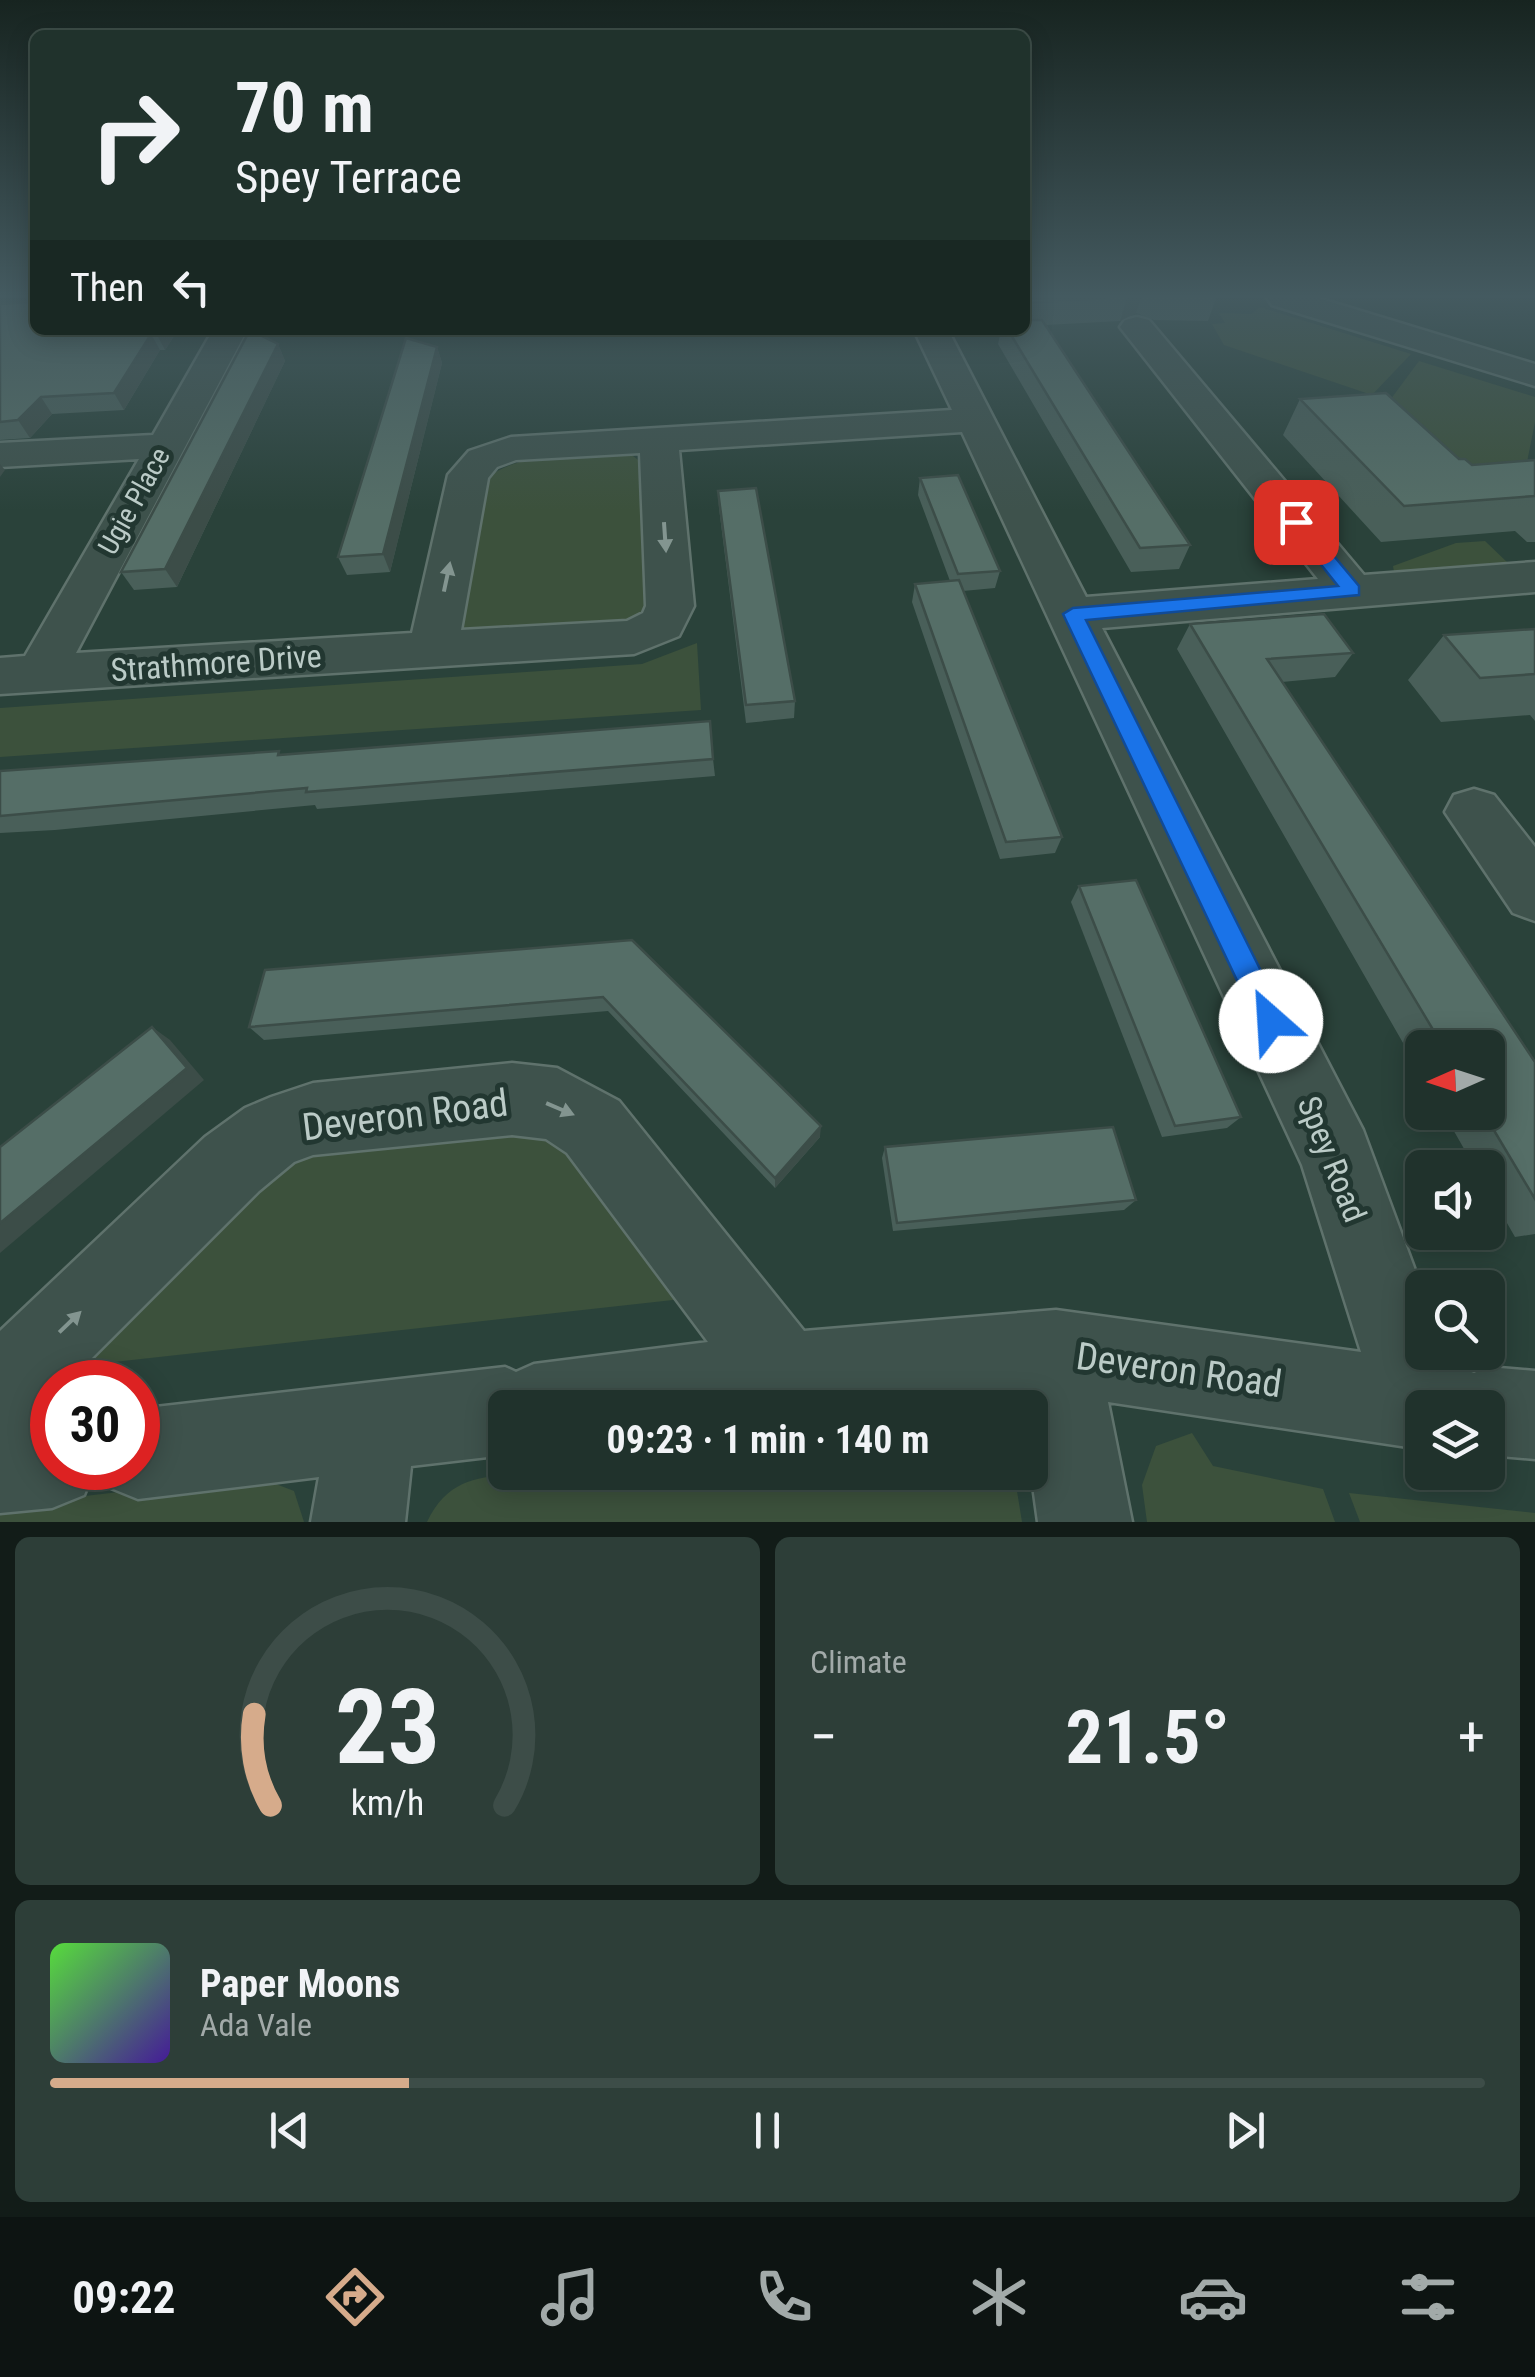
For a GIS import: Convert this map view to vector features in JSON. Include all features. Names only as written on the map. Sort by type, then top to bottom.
[{"type":"street","name":"Ugie Place","points":[[20,675],[208,369]]},
{"type":"street","name":"Spey Road","points":[[951,369],[1336,1156],[1446,1390]]},
{"type":"street","points":[[1171,369],[1352,591]]},
{"type":"street","points":[[433,649],[468,475],[483,459],[511,449],[976,420]]},
{"type":"street","name":"Strathmore Drive","points":[[20,675],[634,636],[662,624],[670,606],[659,440]]},
{"type":"street","points":[[0,456],[164,446]]},
{"type":"street","points":[[1073,614],[1535,577]]},
{"type":"street","points":[[1474,812],[1535,894]]},
{"type":"street","name":"Deveron Road","points":[[0,1390],[232,1164],[271,1134],[313,1120],[512,1099],[557,1104],[593,1127],[785,1375]]},
{"type":"street","points":[[1056,1352],[1085,1522]]},
{"type":"street","name":"Deveron Road","points":[[671,1390],[785,1375],[1056,1352],[1405,1401]]},
{"type":"street","name":"Deveron Road","points":[[1505,1412],[1535,1414]]},
{"type":"street","points":[[160,1452],[488,1413]]},
{"type":"street","points":[[358,1522],[371,1428]]},
{"type":"street","points":[[0,1468],[30,1465]]},
{"type":"green space","points":[[1295,369],[1397,369],[1372,395]]},
{"type":"green space","points":[[1413,369],[1445,369],[1535,397],[1535,422],[1527,462],[1439,469],[1379,415]]},
{"type":"green space","points":[[616,453],[633,456],[645,465],[650,603],[642,618],[619,627],[463,632],[461,616],[485,479],[531,459]]},
{"type":"green space","points":[[1485,541],[1509,564],[1394,572],[1393,566],[1456,543]]},
{"type":"green space","points":[[697,643],[701,710],[0,757],[0,708],[642,664]]},
{"type":"green space","points":[[550,1132],[700,1297],[132,1360],[60,1360],[275,1149]]},
{"type":"green space","points":[[1192,1433],[1213,1466],[1323,1489],[1335,1522],[1147,1522],[1142,1485],[1156,1446]]},
{"type":"green space","points":[[255,1476],[294,1491],[304,1522],[0,1522],[0,1506]]},
{"type":"green space","points":[[488,1477],[488,1490],[1017,1490],[1022,1522],[427,1522],[446,1495]]},
{"type":"green space","points":[[1349,1493],[1535,1513],[1535,1522],[1360,1522]]},
{"type":"building","points":[[0,369],[129,369],[114,393],[41,397],[18,420],[0,422]]},
{"type":"building","points":[[229,369],[265,369],[165,569],[121,572]]},
{"type":"building","points":[[396,369],[431,369],[383,554],[338,557]]},
{"type":"building","points":[[1032,369],[1074,369],[1190,545],[1140,548]]},
{"type":"building","points":[[1386,393],[1459,459],[1472,465],[1535,460],[1535,496],[1404,506],[1300,399]]},
{"type":"building","points":[[958,475],[1000,571],[958,574],[920,478]]},
{"type":"building","points":[[756,488],[795,701],[746,705],[718,491]]},
{"type":"building","points":[[959,580],[1062,837],[1006,842],[915,584]]},
{"type":"building","points":[[1324,614],[1353,653],[1267,659],[1535,1062],[1535,1199],[1494,1130],[1505,1130],[1505,1030],[1433,1030],[1190,624]]},
{"type":"building","points":[[1535,629],[1535,674],[1480,678],[1444,635]]},
{"type":"building","points":[[710,721],[713,759],[306,792],[307,788],[0,816],[0,771],[279,751],[278,755]]},
{"type":"building","points":[[1136,880],[1241,1117],[1175,1126],[1079,886]]},
{"type":"building","points":[[632,940],[821,1126],[775,1178],[603,997],[249,1027],[265,970]]},
{"type":"building","points":[[152,1027],[187,1068],[0,1223],[0,1147]]},
{"type":"building","points":[[1113,1127],[1136,1200],[897,1223],[885,1147]]},
{"type":"route","points":[[1271,1021],[1073,614],[1352,591],[1296,522]]}]
